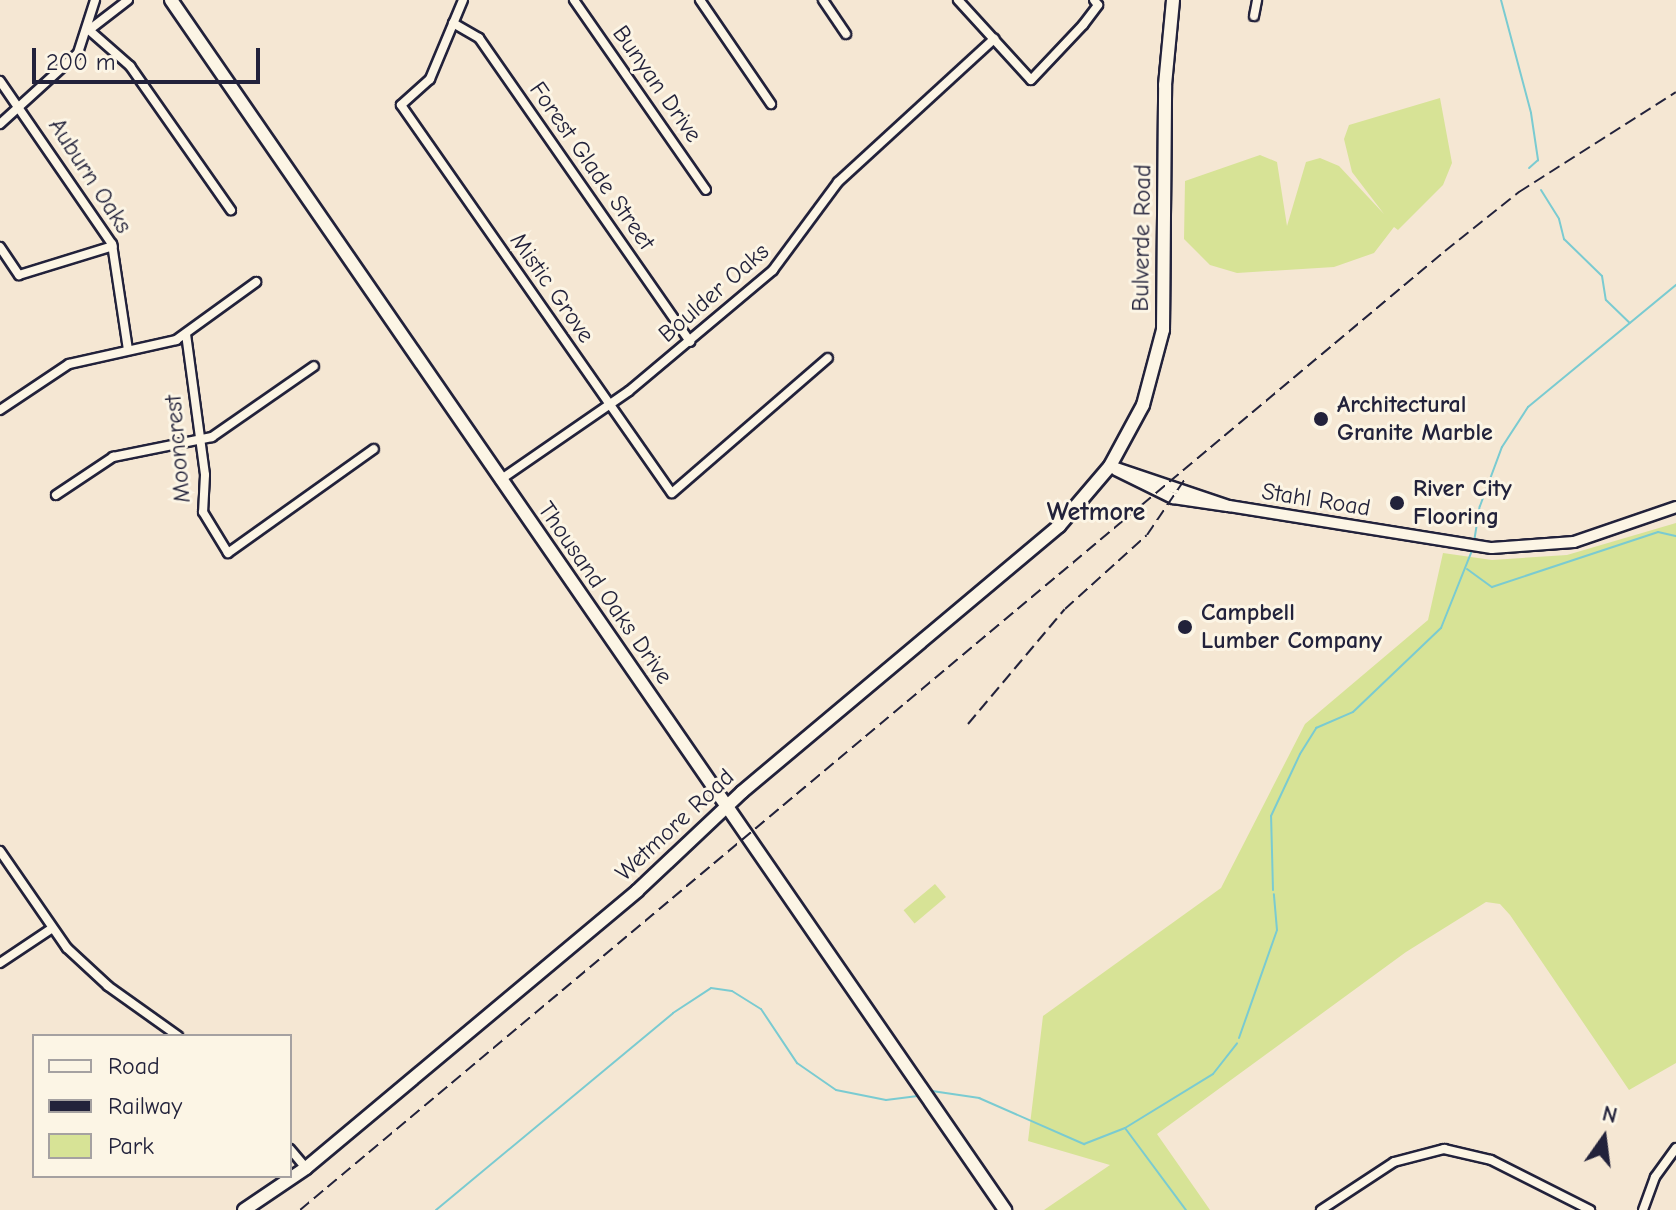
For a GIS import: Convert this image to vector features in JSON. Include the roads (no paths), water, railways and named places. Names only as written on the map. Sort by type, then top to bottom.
[{"type":"main road","name":"Thousand Oaks Drive","points":[[171,0],[1005,1210]]},
{"type":"main road","name":"Bulverde Road","points":[[1110,466],[1143,405],[1163,330],[1165,85],[1173,0]]},
{"type":"main road","name":"Wetmore Road","points":[[244,1210],[257,1207],[306,1168],[637,891],[726,806],[1059,526],[1110,466]]},
{"type":"street","points":[[0,124],[22,108],[78,53],[89,30],[95,0]]},
{"type":"street","points":[[89,30],[128,0]]},
{"type":"street","points":[[453,23],[463,0]]},
{"type":"street","name":"Bunyan Drive","points":[[574,0],[706,190]]},
{"type":"street","points":[[700,0],[771,104]]},
{"type":"street","points":[[823,0],[846,34]]},
{"type":"street","points":[[958,0],[1031,80],[1096,2]]},
{"type":"street","points":[[1254,16],[1257,0]]},
{"type":"street","name":"Mistic Grove","points":[[453,23],[430,79],[401,105],[672,493],[828,358]]},
{"type":"street","name":"Forest Glade Street","points":[[453,23],[479,38],[690,342]]},
{"type":"street","points":[[89,30],[130,66],[231,210]]},
{"type":"street","name":"Boulder Oaks","points":[[500,480],[610,405],[690,342],[783,259],[821,203],[857,163],[994,39]]},
{"type":"street","name":"Auburn Oaks","points":[[0,81],[22,108],[113,246],[128,350]]},
{"type":"street","points":[[0,247],[19,275],[113,246]]},
{"type":"street","points":[[0,410],[69,364],[128,350],[161,346],[186,334],[256,282]]},
{"type":"street","name":"Mooncrest","points":[[186,334],[200,443],[203,512],[228,553],[374,449]]},
{"type":"street","points":[[56,495],[113,457],[200,443],[227,429],[314,366]]},
{"type":"street","name":"Stahl Road","points":[[1110,466],[1173,498],[1210,508],[1229,506],[1492,548],[1574,542],[1676,507]]},
{"type":"street","points":[[0,851],[51,929],[108,986],[175,1034]]},
{"type":"street","points":[[0,963],[51,929]]},
{"type":"street","points":[[1643,1210],[1655,1177],[1676,1148]]},
{"type":"street","points":[[1321,1210],[1394,1162],[1444,1149],[1491,1160],[1590,1210]]},
{"type":"street","points":[[292,1151],[306,1168]]},
{"type":"waterway","points":[[1501,0],[1531,113],[1538,160],[1529,168]]},
{"type":"waterway","points":[[1541,190],[1559,219],[1564,239],[1602,276],[1606,300],[1630,323]]},
{"type":"waterway","points":[[1474,542],[1480,506],[1502,447],[1528,407],[1676,285]]},
{"type":"waterway","points":[[1467,569],[1492,587],[1658,532],[1676,536]]},
{"type":"waterway","points":[[1273,890],[1271,816],[1300,754],[1316,728],[1353,712],[1441,628],[1473,548]]},
{"type":"waterway","points":[[1239,1038],[1277,930],[1274,894]]},
{"type":"waterway","points":[[436,1210],[673,1013],[711,988],[732,991],[761,1009],[797,1063],[836,1090],[886,1100],[918,1096]]},
{"type":"waterway","points":[[932,1091],[979,1098],[1084,1144],[1125,1128],[1213,1074],[1237,1043]]},
{"type":"waterway","points":[[1125,1128],[1186,1210]]},
{"type":"railway","points":[[300,1210],[1445,251],[1519,192],[1676,92]]},
{"type":"railway","points":[[968,724],[1065,609],[1147,535],[1187,476]]},
{"type":"place","name":"Architectural Granite Marble","points":[[1321,419]]},
{"type":"place","name":"River City Flooring","points":[[1397,503]]},
{"type":"place","name":"Campbell Lumber Company","points":[[1185,627]]},
{"type":"district","name":"Wetmore","points":[[1096,513]]}]
